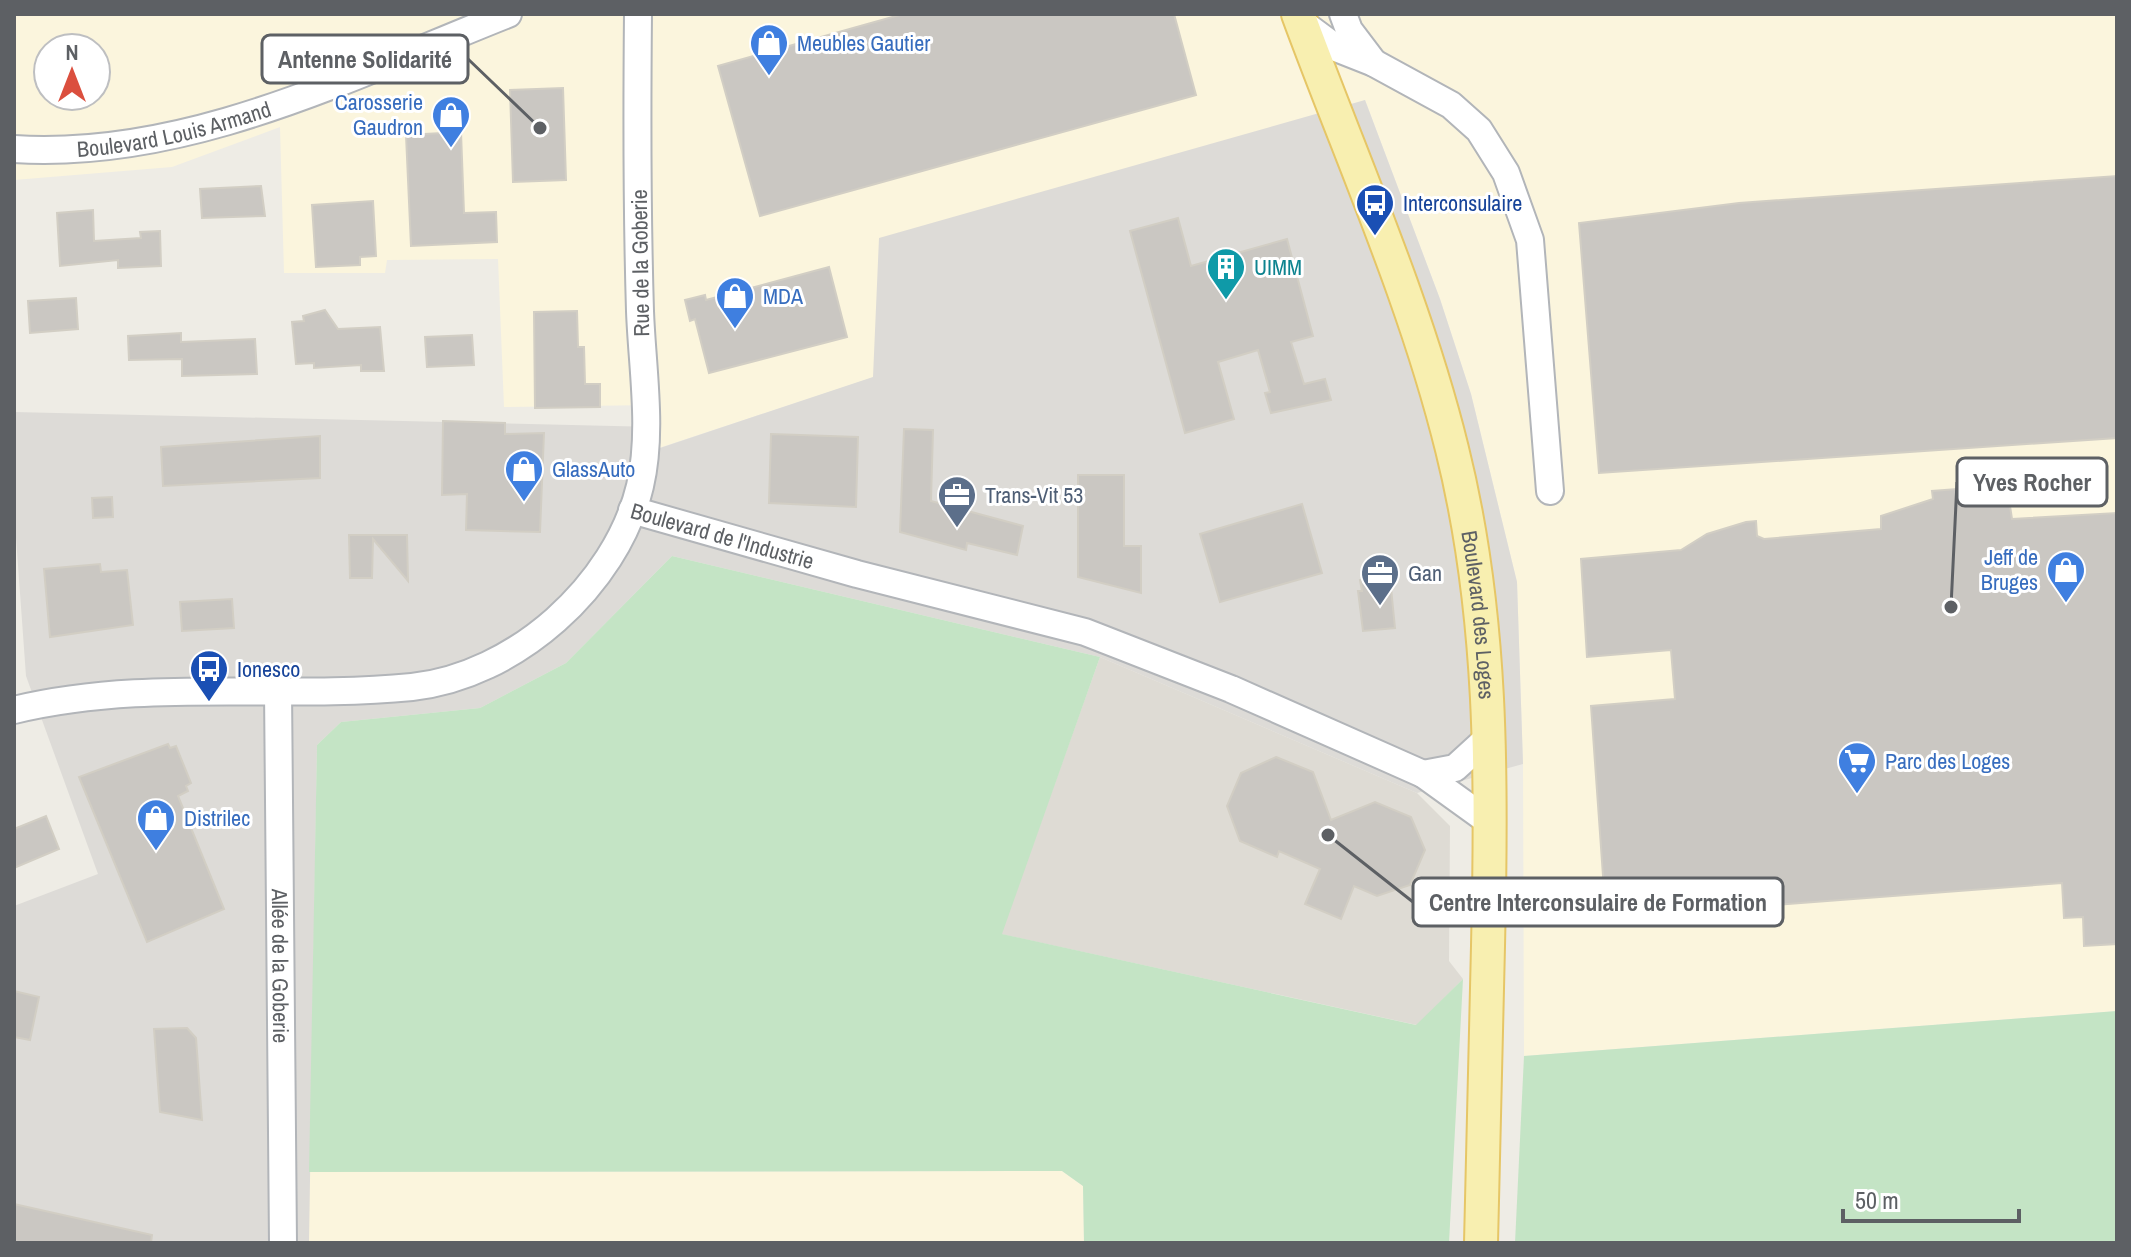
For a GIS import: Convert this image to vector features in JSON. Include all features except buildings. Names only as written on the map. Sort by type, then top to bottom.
[{"type":"main road","name":"Boulevard des Loges","points":[[1300,18],[1406,295],[1452,449],[1479,594],[1487,666],[1491,823],[1481,1243]]},
{"type":"street","name":"Boulevard Louis Armand","points":[[14,149],[133,145],[252,115],[480,19],[508,14]]},
{"type":"street","name":"Rue de la Goberie","points":[[632,510],[645,448],[639,265],[638,14]]},
{"type":"street","points":[[1343,14],[1349,30],[1374,63]]},
{"type":"street","points":[[1300,18],[1336,48],[1374,63],[1451,105],[1479,130],[1506,173],[1522,212],[1531,253],[1550,491]]},
{"type":"street","name":"Boulevard de l'Industrie","points":[[14,710],[87,697],[162,690],[428,685],[519,648],[598,575],[622,535],[632,510],[857,574],[1085,632],[1231,689],[1423,774],[1491,823]]},
{"type":"street","name":"Allée de la Goberie","points":[[278,690],[283,1243]]},
{"type":"street","points":[[1423,774],[1455,768],[1490,736]]},
{"type":"shaded area","points":[[14,14],[2117,14],[2117,1011],[1524,1056],[1523,764],[1517,582],[1471,394],[1440,299],[1365,100],[874,377],[656,449],[655,405],[504,407],[498,259],[387,260],[385,273],[284,273],[280,127],[172,167],[14,180]]},
{"type":"shaded area","points":[[1365,100],[1440,299],[1471,394],[1517,582],[1523,764],[1417,793],[1100,657],[672,556],[566,663],[480,708],[341,722],[317,745],[309,1243],[14,1243],[14,906],[98,874],[26,676],[14,510],[14,412],[656,427],[657,449],[873,377],[879,238]]},
{"type":"shaded area","points":[[1100,657],[1417,793],[1450,826],[1449,961],[1463,979],[1417,1025],[1001,934]]},
{"type":"shaded area","points":[[1062,1171],[1083,1186],[1084,1243],[309,1243],[309,1172]]},
{"type":"green space","points":[[672,556],[1100,657],[1002,934],[1416,1025],[1463,979],[1449,1243],[1084,1243],[1083,1186],[1062,1171],[309,1172],[317,745],[341,722],[480,708],[566,663]]},
{"type":"green space","points":[[2117,1011],[2117,1243],[1515,1243],[1524,1056]]},
{"type":"place","name":"Meubles Gautier","points":[[769,77]]},
{"type":"place","name":"Antenne Solidarité","points":[[540,128]]},
{"type":"place","name":"Carosserie Gaudron","points":[[451,149]]},
{"type":"place","name":"Interconsulaire","points":[[1375,237]]},
{"type":"place","name":"UIMM","points":[[1226,301]]},
{"type":"place","name":"MDA","points":[[735,330]]},
{"type":"place","name":"GlassAuto","points":[[524,503]]},
{"type":"place","name":"Trans-Vit 53","points":[[957,529]]},
{"type":"place","name":"Jeff de Bruges","points":[[2066,604]]},
{"type":"place","name":"Gan","points":[[1380,607]]},
{"type":"place","name":"Yves Rocher","points":[[1951,607]]},
{"type":"place","name":"Ionesco","points":[[209,703]]},
{"type":"place","name":"Parc des Loges","points":[[1857,795]]},
{"type":"place","name":"Centre Interconsulaire de Formation","points":[[1328,835]]},
{"type":"place","name":"Distrilec","points":[[156,852]]}]
